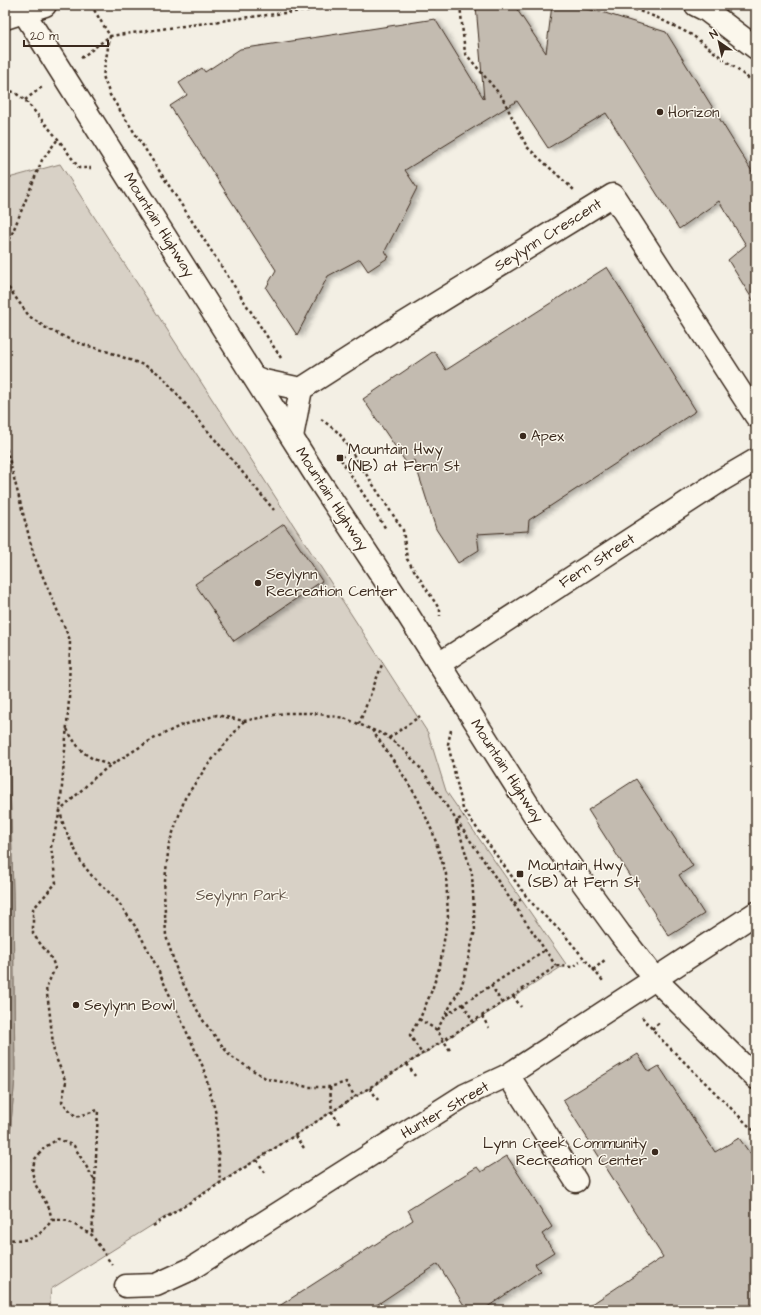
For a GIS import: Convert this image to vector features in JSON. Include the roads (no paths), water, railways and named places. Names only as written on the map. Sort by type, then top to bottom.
[{"type":"street","points":[[14,14],[45,5]]},
{"type":"street","points":[[696,5],[706,10],[756,48]]},
{"type":"street","name":"Mountain Highway","points":[[14,14],[254,377],[542,826],[620,934],[655,979],[756,1078]]},
{"type":"street","name":"Seylynn Crescent","points":[[301,390],[390,332],[613,195],[756,416]]},
{"type":"street","points":[[254,377],[301,390],[292,438]]},
{"type":"street","name":"Fern Street","points":[[439,664],[720,481],[756,460]]},
{"type":"street","name":"Hunter Street","points":[[126,1286],[156,1285],[189,1270],[465,1095],[508,1075],[756,914]]},
{"type":"street","points":[[508,1075],[576,1181]]},
{"type":"place","name":"Horizon","points":[[660,112]]},
{"type":"place","name":"Apex","points":[[523,436]]},
{"type":"place","name":"Mountain Hwy (NB) at Fern St","points":[[340,458]]},
{"type":"place","name":"Seylynn Recreation Center","points":[[258,583]]},
{"type":"place","name":"Mountain Hwy (SB) at Fern St","points":[[520,874]]},
{"type":"place","name":"Seylynn Bowl","points":[[76,1005]]},
{"type":"place","name":"Lynn Creek Community Recreation Center","points":[[655,1152]]},
{"type":"park label","name":"Seylynn Park","points":[[242,895]]}]
